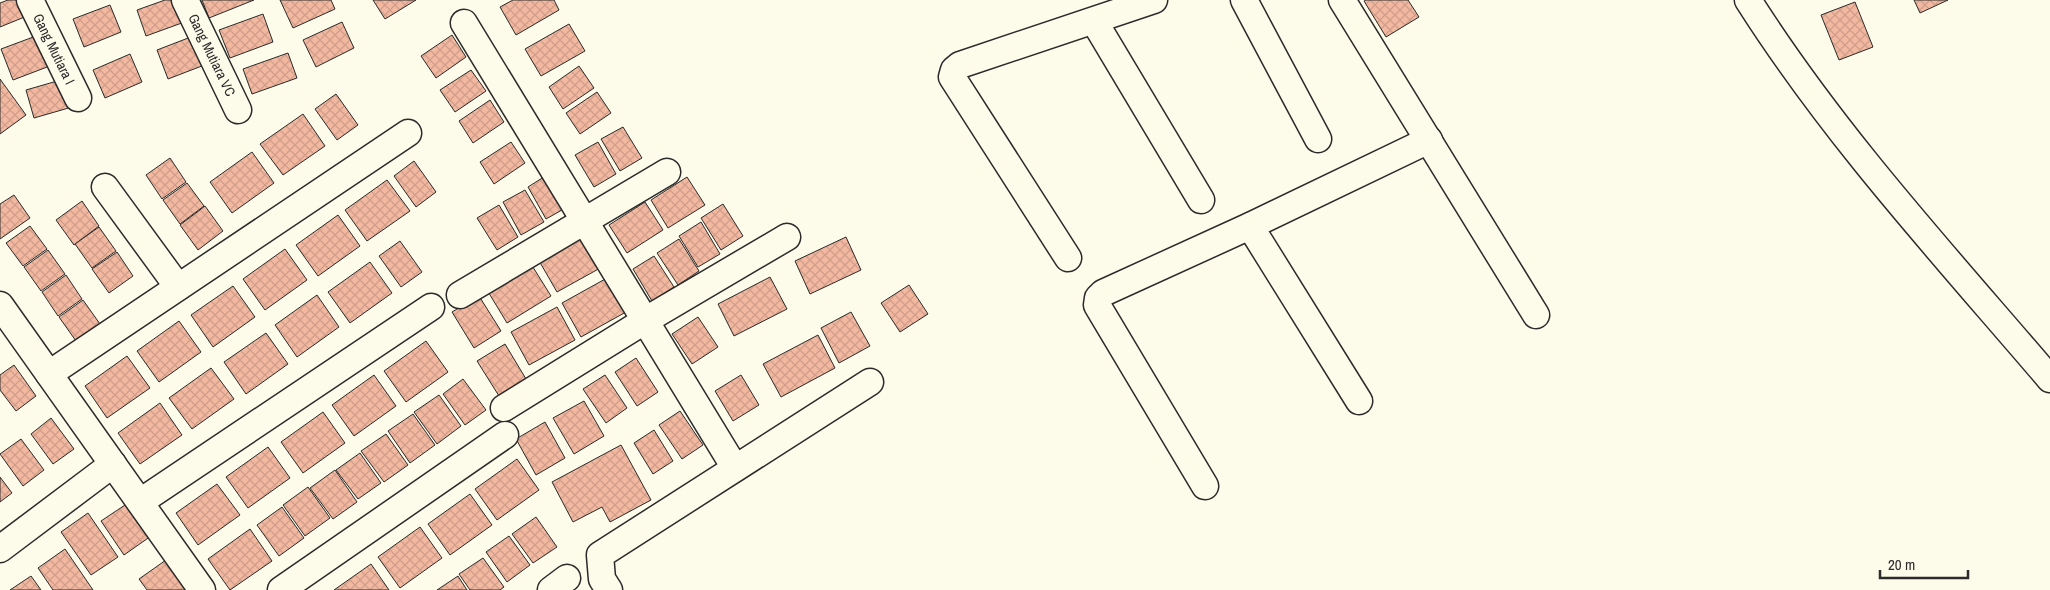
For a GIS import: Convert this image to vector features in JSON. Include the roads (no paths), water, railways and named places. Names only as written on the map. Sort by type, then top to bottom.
[{"type":"street","name":"Gang Mutiara I","points":[[30,0],[78,98]]},
{"type":"street","name":"Gang Mutiara VC","points":[[185,0],[238,110]]},
{"type":"street","points":[[1068,258],[952,77],[954,70],[960,65],[1154,0]]},
{"type":"street","points":[[1244,0],[1318,138]]},
{"type":"street","points":[[1342,0],[1536,315]]},
{"type":"street","points":[[1748,0],[1779,49],[1850,146],[2050,379]]},
{"type":"street","points":[[1094,21],[1201,200]]},
{"type":"street","points":[[464,23],[736,468]]},
{"type":"street","points":[[49,374],[408,133]]},
{"type":"street","points":[[1205,486],[1097,305],[1098,298],[1103,293],[1250,226],[1429,140]]},
{"type":"street","points":[[460,295],[668,172]]},
{"type":"street","points":[[106,187],[178,287]]},
{"type":"street","points":[[1250,226],[1359,401]]},
{"type":"street","points":[[504,408],[646,320],[787,237]]},
{"type":"street","points":[[0,305],[8,335],[49,374],[202,590]]},
{"type":"street","points":[[140,502],[431,307]]},
{"type":"street","points":[[609,590],[602,579],[600,555],[870,382]]},
{"type":"street","points":[[281,590],[505,434]]},
{"type":"street","points":[[0,549],[113,464]]}]
